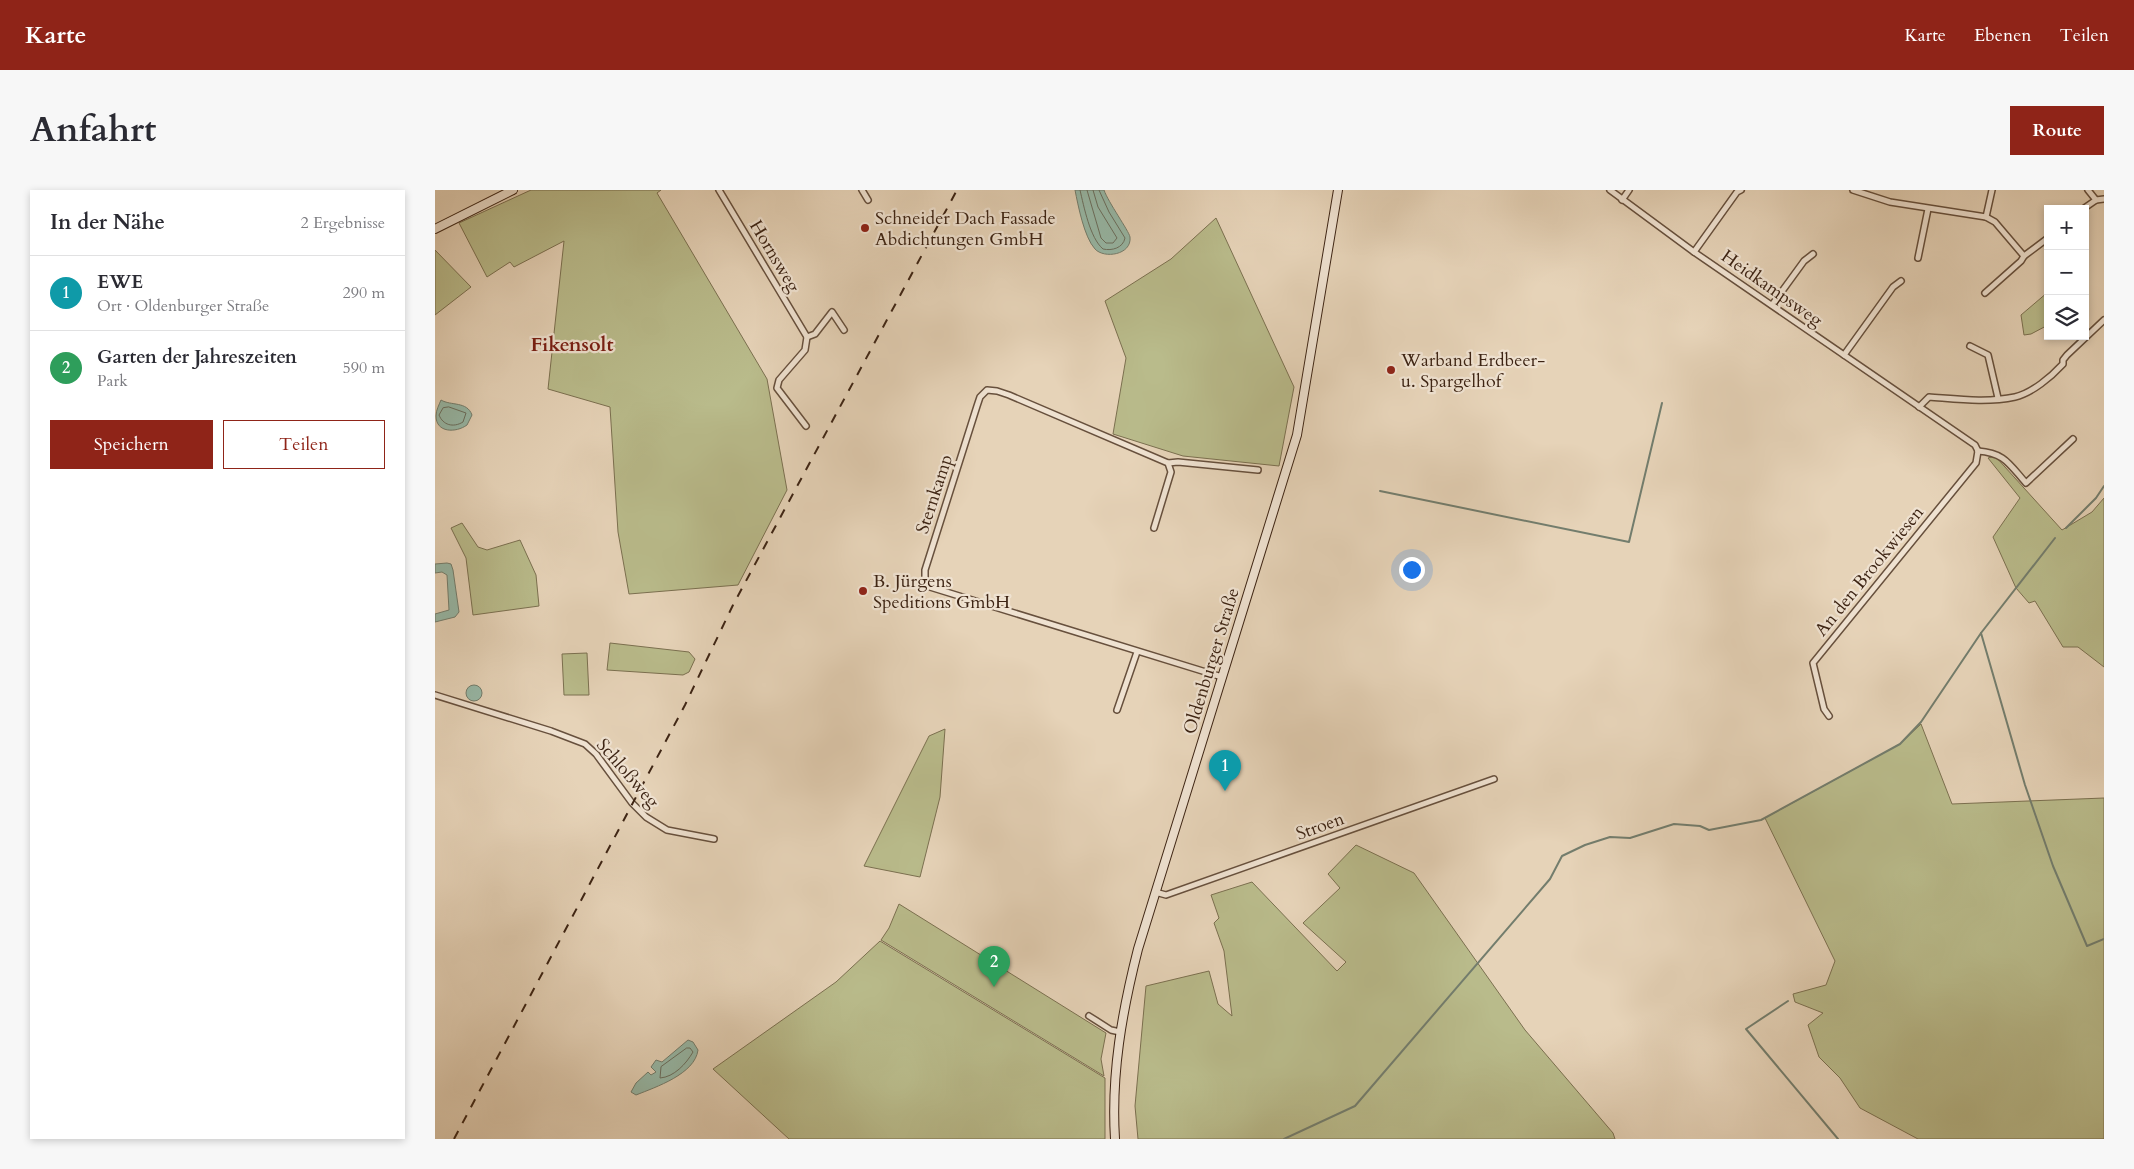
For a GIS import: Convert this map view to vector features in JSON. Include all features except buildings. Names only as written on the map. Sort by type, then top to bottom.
[{"type":"main road","points":[[435,229],[513,190]]},
{"type":"main road","name":"Oldenburger Straße","points":[[1115,1139],[1115,1096],[1120,1032],[1138,949],[1297,434],[1338,190]]},
{"type":"street","name":"Hornsweg","points":[[719,190],[807,337]]},
{"type":"street","points":[[862,190],[868,200]]},
{"type":"street","name":"Heidkampsweg","points":[[1611,190],[1694,252],[1975,445],[1978,452]]},
{"type":"street","points":[[1622,200],[1629,190]]},
{"type":"street","points":[[1694,252],[1737,192],[1741,190]]},
{"type":"street","points":[[1986,217],[1992,190]]},
{"type":"street","points":[[2088,190],[2096,200]]},
{"type":"street","points":[[1857,191],[1890,202],[1986,217],[1995,222],[2024,256]]},
{"type":"street","points":[[2089,205],[2096,200],[2104,199]]},
{"type":"street","points":[[1918,258],[1928,209]]},
{"type":"street","points":[[1985,293],[2021,261],[2024,256],[2044,241]]},
{"type":"street","points":[[1772,306],[1804,261],[1813,254]]},
{"type":"street","points":[[1844,355],[1893,287],[1901,281]]},
{"type":"street","points":[[806,426],[777,388],[779,380],[805,350],[807,337],[815,334],[832,312],[844,330]]},
{"type":"street","points":[[1919,407],[1929,397],[1970,400],[2017,397],[2052,375],[2063,364],[2063,360],[2067,355],[2104,320]]},
{"type":"street","points":[[1970,346],[1988,355],[1998,398]]},
{"type":"street","name":"Sternkamp","points":[[1222,678],[930,588],[925,580],[925,570],[980,397],[987,390],[1009,395],[1168,463],[1177,462],[1258,470]]},
{"type":"street","points":[[1978,452],[1991,452],[2002,456],[2025,483],[2073,439]]},
{"type":"street","name":"An den Brookwiesen","points":[[1829,716],[1824,709],[1813,663],[1975,463],[1978,452]]},
{"type":"street","points":[[1153,528],[1171,472],[1168,463]]},
{"type":"street","points":[[1117,710],[1137,652]]},
{"type":"street","name":"Schloßweg","points":[[435,696],[551,731],[585,744],[596,754],[632,802],[651,820],[667,830],[714,839]]},
{"type":"street","name":"Stroen","points":[[1155,892],[1166,895],[1494,779]]},
{"type":"street","points":[[1089,1016],[1111,1030],[1120,1032]]},
{"type":"shaded area","points":[[531,190],[661,190],[657,193],[767,379],[787,490],[738,585],[629,594],[618,532],[610,407],[548,389],[564,241],[514,267],[510,262],[487,277],[459,223]]},
{"type":"shaded area","points":[[1216,218],[1294,387],[1279,466],[1183,456],[1113,434],[1126,358],[1105,301],[1171,259]]},
{"type":"shaded area","points":[[435,250],[471,287],[435,315]]},
{"type":"shaded area","points":[[2044,295],[2044,327],[2031,334],[2024,335],[2021,315]]},
{"type":"shaded area","points":[[1995,456],[2062,530],[2092,512],[2104,498],[2104,667],[2078,647],[2063,647],[2035,601],[2029,603],[2016,588],[1993,537],[2020,498],[1988,458]]},
{"type":"shaded area","points":[[462,523],[478,547],[487,550],[520,540],[536,575],[539,606],[473,615],[466,558],[451,528]]},
{"type":"shaded area","points":[[610,643],[689,652],[695,659],[689,672],[683,675],[607,670]]},
{"type":"shaded area","points":[[587,653],[589,695],[564,695],[562,654]]},
{"type":"shaded area","points":[[1921,724],[1952,804],[2104,798],[2104,1139],[1918,1139],[1860,1108],[1840,1078],[1819,1057],[1808,1025],[1823,1013],[1795,1002],[1793,994],[1826,985],[1835,961],[1765,818],[1900,744]]},
{"type":"shaded area","points":[[945,729],[940,797],[920,877],[864,866],[929,736]]},
{"type":"shaded area","points":[[1356,845],[1414,873],[1525,1030],[1613,1133],[1615,1139],[1138,1139],[1135,1106],[1146,986],[1209,971],[1218,1004],[1232,1016],[1224,951],[1214,923],[1219,918],[1211,895],[1252,882],[1337,971],[1346,962],[1303,923],[1340,888],[1328,874]]},
{"type":"shaded area","points":[[899,904],[1106,1033],[1101,1059],[1104,1076],[881,940],[889,928]]},
{"type":"shaded area","points":[[880,941],[1105,1078],[1105,1139],[789,1139],[713,1069],[836,982]]},
{"type":"water","points":[[1075,190],[1104,190],[1129,234],[1127,248],[1117,254],[1105,254],[1095,249],[1085,229]]},
{"type":"water","points":[[441,400],[463,406],[470,411],[472,415],[467,425],[463,428],[452,430],[439,426],[436,414]]},
{"type":"water","points":[[435,564],[451,564],[453,570],[459,612],[455,617],[435,622],[435,614],[449,610],[447,575],[442,572],[435,573]]},
{"type":"water","points":[[474,685],[482,693],[474,701],[466,693]]},
{"type":"water","points":[[688,1040],[693,1042],[698,1050],[690,1066],[673,1079],[654,1088],[636,1095],[631,1092],[636,1083],[648,1072],[651,1075],[656,1072],[651,1067],[656,1060],[662,1062]]},
{"type":"waterway","points":[[1380,491],[1629,542],[1662,403]]},
{"type":"waterway","points":[[2066,528],[2096,498],[2104,486]]},
{"type":"waterway","points":[[1981,633],[2055,538]]},
{"type":"waterway","points":[[1284,1139],[1355,1106],[1550,879],[1562,856],[1585,845],[1610,837],[1630,838],[1674,824],[1700,826],[1709,830],[1761,820],[1900,744],[1921,722],[1981,633],[2025,785],[2053,866],[2087,946],[2104,939]]},
{"type":"waterway","points":[[1788,1001],[1746,1029],[1838,1139]]},
{"type":"railway","points":[[454,1139],[685,705],[733,605],[957,190]]},
{"type":"place","name":"Schneider Dach Fassade Abdichtungen GmbH","points":[[865,228]]},
{"type":"place","name":"Warband Erdbeer- u. Spargelhof","points":[[1391,370]]},
{"type":"place","name":"B. Jürgens Speditions GmbH","points":[[863,591]]},
{"type":"place","name":"EWE","points":[[1225,791]]},
{"type":"place","name":"Garten der Jahreszeiten","points":[[994,987]]},
{"type":"district","name":"Fikensolt","points":[[572,344]]}]
